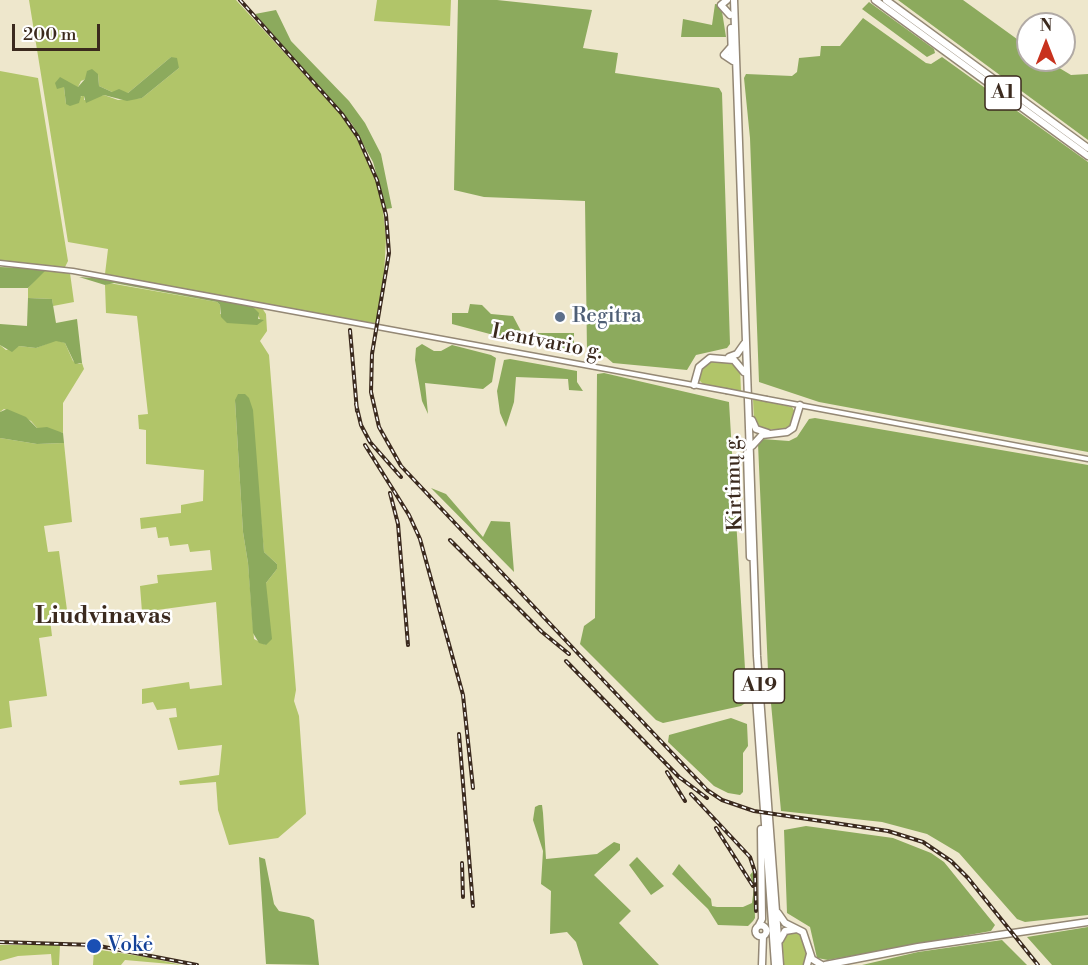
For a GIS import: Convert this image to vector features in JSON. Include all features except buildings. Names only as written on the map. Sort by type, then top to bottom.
[{"type":"highway","name":"Kirtimų g.","points":[[730,0],[753,646],[763,801],[778,962]]},
{"type":"highway","name":"Kirtimų g.","points":[[730,0],[750,413],[757,656],[779,947],[778,962]]},
{"type":"highway","name":"A1","points":[[875,0],[1088,156]]},
{"type":"highway","name":"A1","points":[[886,0],[1088,148]]},
{"type":"highway","points":[[726,358],[737,354],[744,344]]},
{"type":"highway","points":[[694,385],[703,362],[710,358],[737,361],[744,372]]},
{"type":"highway","points":[[751,450],[756,438],[770,433],[787,432],[793,428],[800,405]]},
{"type":"highway","points":[[750,413],[756,429],[770,433]]},
{"type":"highway","points":[[762,965],[760,936],[766,928],[759,925],[762,919],[763,801]]},
{"type":"highway","points":[[776,910],[785,923],[801,930],[814,962],[823,965],[1088,922]]},
{"type":"highway","points":[[779,947],[785,931],[801,930]]},
{"type":"highway","points":[[807,965],[810,953]]},
{"type":"highway","points":[[843,965],[862,958]]},
{"type":"main road","name":"Lentvario g.","points":[[0,263],[71,270],[1088,459]]},
{"type":"green space","points":[[29,0],[236,0],[345,119],[374,174],[382,200],[386,239],[384,275],[377,324],[105,274],[108,249],[68,242]],"holes":[[[171,57],[179,68],[142,98],[118,100],[104,95],[84,100],[84,95],[66,104],[64,87],[78,87],[81,81],[98,74],[99,86],[112,92],[128,93]]]},
{"type":"green space","points":[[377,0],[451,0],[450,26],[374,21]]},
{"type":"green space","points":[[458,0],[497,0],[592,10],[583,48],[618,53],[615,73],[719,88],[722,93],[730,344],[727,348],[696,355],[687,370],[613,363],[606,357],[587,352],[585,201],[484,197],[454,190]]},
{"type":"green space","points":[[898,0],[963,0],[1016,38],[1016,72],[1088,74],[1088,140]]},
{"type":"green space","points":[[869,2],[934,49],[935,53],[927,57],[862,9]]},
{"type":"green space","points":[[715,4],[721,5],[726,37],[681,37],[683,19],[712,25]]},
{"type":"green space","points":[[276,10],[291,41],[349,101],[365,123],[381,154],[392,208],[386,209],[373,162],[352,124],[255,14]]},
{"type":"green space","points":[[863,18],[926,63],[931,64],[942,57],[1088,162],[1088,452],[819,402],[759,382],[750,138],[744,78],[746,74],[792,76],[797,72],[799,58],[820,56],[821,46],[840,46]]},
{"type":"green space","points":[[171,57],[177,58],[179,68],[142,98],[127,101],[104,95],[86,103],[84,96],[81,96],[79,103],[70,106],[66,104],[64,87],[57,89],[55,83],[60,77],[78,87],[85,79],[87,71],[92,69],[98,74],[99,86],[112,92],[119,89],[128,93]]},
{"type":"green space","points":[[0,71],[38,78],[68,261],[65,267],[0,261]]},
{"type":"green space","points":[[0,267],[46,270],[28,288],[0,288]]},
{"type":"green space","points":[[45,269],[70,273],[74,302],[53,306],[52,299],[28,298],[28,288]]},
{"type":"green space","points":[[79,277],[106,279],[253,307],[259,313],[258,319],[264,320],[257,325],[227,323],[221,317],[220,305],[217,302],[114,283],[105,285]]},
{"type":"green space","points":[[109,283],[217,302],[220,305],[220,314],[260,319],[253,307],[262,308],[266,314],[267,331],[260,341],[269,355],[296,690],[294,701],[299,716],[306,814],[278,838],[229,845],[218,810],[216,782],[180,785],[179,781],[219,775],[222,745],[178,750],[169,718],[177,717],[176,708],[157,710],[153,702],[142,704],[142,689],[189,682],[190,689],[222,685],[216,602],[142,612],[140,586],[158,583],[157,575],[212,570],[210,550],[190,552],[188,544],[170,546],[168,537],[158,538],[156,527],[141,529],[140,518],[181,513],[181,505],[203,501],[204,470],[146,464],[146,430],[139,429],[138,415],[148,414],[137,316],[106,313],[105,285]],"holes":[[[235,400],[256,470],[264,552],[277,564],[277,569],[266,583],[266,645],[254,639],[248,563],[243,532]]]},
{"type":"green space","points":[[28,298],[52,299],[56,323],[77,319],[82,363],[75,364],[65,343],[56,341],[36,348],[19,346],[12,352],[0,345],[0,324],[27,326]]},
{"type":"green space","points":[[470,304],[482,305],[491,314],[513,316],[522,333],[505,338],[452,324],[452,313],[468,313]]},
{"type":"green space","points":[[538,333],[574,333],[574,350],[541,345],[538,342]]},
{"type":"green space","points":[[56,340],[65,343],[73,361],[82,363],[84,369],[63,403],[63,433],[37,428],[31,421],[4,409],[0,412],[0,345],[6,350],[19,346],[36,348]]},
{"type":"green space","points":[[422,344],[434,351],[441,351],[452,345],[491,355],[496,358],[492,382],[483,389],[425,383],[428,414],[422,401],[415,360],[416,348]]},
{"type":"green space","points":[[510,359],[577,371],[577,382],[583,391],[569,390],[568,379],[516,377],[514,402],[506,427],[500,413],[497,391],[504,360]]},
{"type":"green space","points":[[730,360],[740,368],[741,391],[703,384],[699,380],[703,365],[711,361]]},
{"type":"green space","points":[[604,373],[729,402],[747,702],[741,706],[663,723],[656,720],[580,644],[584,626],[595,618],[597,374]]},
{"type":"green space","points":[[238,394],[245,394],[249,398],[253,410],[264,552],[277,564],[277,569],[266,583],[272,639],[266,645],[259,643],[253,633],[248,563],[243,532],[235,400]]},
{"type":"green space","points":[[753,399],[792,407],[795,412],[792,424],[782,430],[759,429],[754,421]]},
{"type":"green space","points":[[7,409],[26,417],[37,428],[47,427],[63,433],[64,443],[37,444],[0,438],[0,412]]},
{"type":"green space","points":[[815,418],[1088,465],[1088,915],[1025,922],[1017,919],[959,853],[927,834],[882,822],[781,811],[768,671],[758,444],[762,439],[789,441],[797,437],[809,419]]},
{"type":"green space","points":[[0,438],[37,444],[64,443],[72,522],[44,526],[48,552],[59,551],[67,610],[49,611],[52,636],[39,638],[47,696],[9,701],[12,727],[0,729]]},
{"type":"green space","points":[[431,488],[446,494],[483,537],[491,521],[510,522],[514,572]]},
{"type":"green space","points":[[731,718],[747,724],[748,746],[743,753],[743,792],[740,795],[728,793],[714,786],[668,742],[669,735]]},
{"type":"green space","points":[[542,805],[546,859],[597,854],[614,842],[620,844],[620,850],[594,875],[631,911],[619,923],[659,965],[583,965],[576,942],[567,932],[550,934],[551,891],[541,884],[543,851],[533,820],[535,807]]},
{"type":"green space","points":[[806,826],[893,838],[931,853],[944,862],[995,925],[991,931],[828,960],[817,958],[810,927],[787,913],[784,830]]},
{"type":"green space","points":[[259,857],[265,859],[274,904],[279,911],[314,920],[319,965],[266,964]]},
{"type":"green space","points":[[637,857],[664,886],[651,895],[629,865]]},
{"type":"green space","points":[[679,864],[711,899],[712,906],[717,907],[743,907],[752,903],[754,887],[750,875],[754,870],[755,918],[753,921],[748,926],[718,925],[708,909],[672,874]]},
{"type":"green space","points":[[1088,927],[1088,965],[1052,965],[1027,937]]},
{"type":"green space","points":[[799,932],[808,958],[805,965],[784,965],[782,940],[786,933]]},
{"type":"green space","points":[[1002,940],[1027,965],[862,965],[918,952]]},
{"type":"green space","points":[[0,945],[60,945],[59,965],[52,965],[51,954],[18,956],[0,961]]},
{"type":"green space","points":[[94,949],[182,965],[125,960],[121,965],[93,965]]},
{"type":"railway","points":[[240,0],[342,114],[358,137],[377,180],[386,215],[389,253],[372,354],[371,392],[379,427],[401,466],[707,790],[722,800],[754,811],[888,831],[923,842],[951,861],[968,878],[1038,965]]},
{"type":"railway","points":[[350,330],[357,411]]},
{"type":"railway","points":[[356,404],[361,425],[370,442],[401,477]]},
{"type":"railway","points":[[365,445],[409,515],[420,539],[463,695],[473,788]]},
{"type":"railway","points":[[390,493],[398,524],[408,645]]},
{"type":"railway","points":[[450,540],[542,632],[569,654]]},
{"type":"railway","points":[[566,661],[679,777],[707,798]]},
{"type":"railway","points":[[459,734],[473,906]]},
{"type":"railway","points":[[667,772],[685,801]]},
{"type":"railway","points":[[691,794],[750,857],[755,872],[756,911]]},
{"type":"railway","points":[[716,828],[753,886]]},
{"type":"railway","points":[[462,863],[463,897]]},
{"type":"railway","points":[[0,942],[94,945],[197,965]]},
{"type":"place","name":"Regitra","points":[[560,317]]},
{"type":"place","name":"Vokė","points":[[94,946]]},
{"type":"district","name":"Liudvinavas","points":[[103,617]]}]
